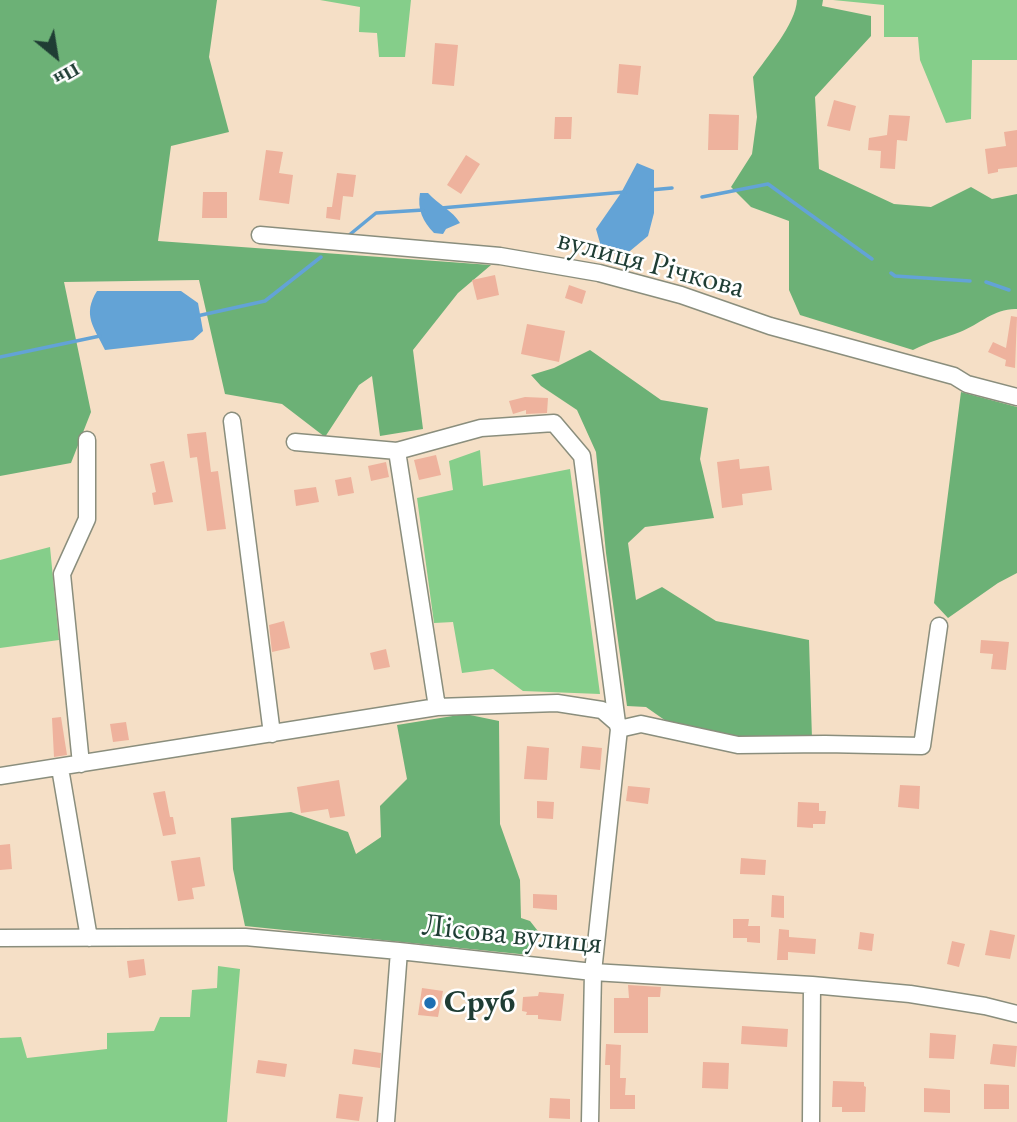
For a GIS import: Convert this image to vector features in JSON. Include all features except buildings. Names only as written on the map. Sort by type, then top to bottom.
[{"type":"street","name":"вулиця Річкова","points":[[260,235],[500,256],[599,273],[681,296],[770,326],[954,376],[967,384],[1017,397]]},
{"type":"street","points":[[232,421],[272,734]]},
{"type":"street","points":[[295,442],[397,451],[481,428],[554,423],[582,456],[618,726],[593,972],[590,1122]]},
{"type":"street","points":[[81,765],[62,574],[87,519],[87,440]]},
{"type":"street","points":[[397,451],[437,708]]},
{"type":"street","points":[[0,776],[437,708],[557,703],[602,710],[618,726],[641,724],[738,746],[825,744],[922,747],[939,626]]},
{"type":"street","points":[[60,768],[89,938]]},
{"type":"street","name":"Лісова вулиця","points":[[0,938],[245,937],[593,972],[812,985],[909,994],[1017,1014]]},
{"type":"street","points":[[386,1122],[400,951]]},
{"type":"street","points":[[811,1122],[812,985]]},
{"type":"green space","points":[[0,0],[217,0],[209,57],[229,132],[171,146],[158,241],[491,265],[458,293],[413,350],[423,429],[380,436],[372,376],[359,385],[325,437],[282,404],[225,394],[199,280],[64,282],[91,412],[71,463],[0,476]]},
{"type":"green space","points":[[320,0],[411,0],[405,57],[379,57],[377,33],[359,32],[360,7]]},
{"type":"green space","points":[[797,0],[823,0],[822,6],[871,16],[871,36],[815,97],[819,169],[894,204],[931,207],[971,187],[992,199],[1017,194],[1017,309],[1002,311],[960,332],[913,350],[800,315],[789,290],[789,221],[751,207],[731,187],[752,154],[757,117],[753,77],[786,30]]},
{"type":"green space","points":[[833,0],[1017,0],[1017,60],[972,60],[971,119],[946,123],[920,60],[918,37],[884,37],[884,5]]},
{"type":"green space","points":[[590,350],[661,400],[708,408],[700,459],[714,518],[645,527],[628,543],[636,600],[662,587],[716,621],[809,640],[812,739],[758,745],[666,721],[646,707],[627,706],[606,553],[596,452],[577,410],[541,386],[531,375],[554,368]]},
{"type":"green space","points":[[961,392],[1017,407],[1017,573],[948,618],[934,603]]},
{"type":"green space","points":[[480,450],[483,486],[570,469],[600,694],[523,691],[493,669],[462,673],[453,622],[434,623],[417,498],[453,490],[449,461]]},
{"type":"green space","points":[[50,547],[59,640],[0,648],[0,560]]},
{"type":"green space","points":[[465,714],[499,721],[500,824],[520,880],[521,918],[530,921],[541,935],[529,955],[245,926],[233,869],[231,818],[291,812],[348,832],[356,854],[381,837],[380,806],[407,779],[397,725]]},
{"type":"green space","points":[[218,966],[240,969],[227,1122],[0,1122],[0,1038],[21,1037],[27,1058],[107,1049],[107,1033],[154,1031],[160,1017],[190,1017],[192,990],[217,988]]},
{"type":"water","points":[[637,163],[654,170],[654,213],[648,236],[624,256],[602,250],[596,229],[621,193]]},
{"type":"water","points":[[420,193],[428,193],[460,223],[446,229],[443,234],[434,233],[422,215]]},
{"type":"water","points":[[97,291],[181,291],[198,303],[203,331],[193,340],[105,350],[90,314]]},
{"type":"waterway","points":[[702,197],[768,184],[872,259]]},
{"type":"waterway","points":[[650,190],[672,188]]},
{"type":"waterway","points":[[441,208],[625,192]]},
{"type":"waterway","points":[[348,236],[376,213],[423,210]]},
{"type":"waterway","points":[[197,316],[265,301],[321,257]]},
{"type":"waterway","points":[[891,273],[895,276],[970,281]]},
{"type":"waterway","points":[[986,282],[1009,290]]},
{"type":"waterway","points":[[0,357],[100,336]]},
{"type":"place","name":"Сруб","points":[[430,1003]]}]
